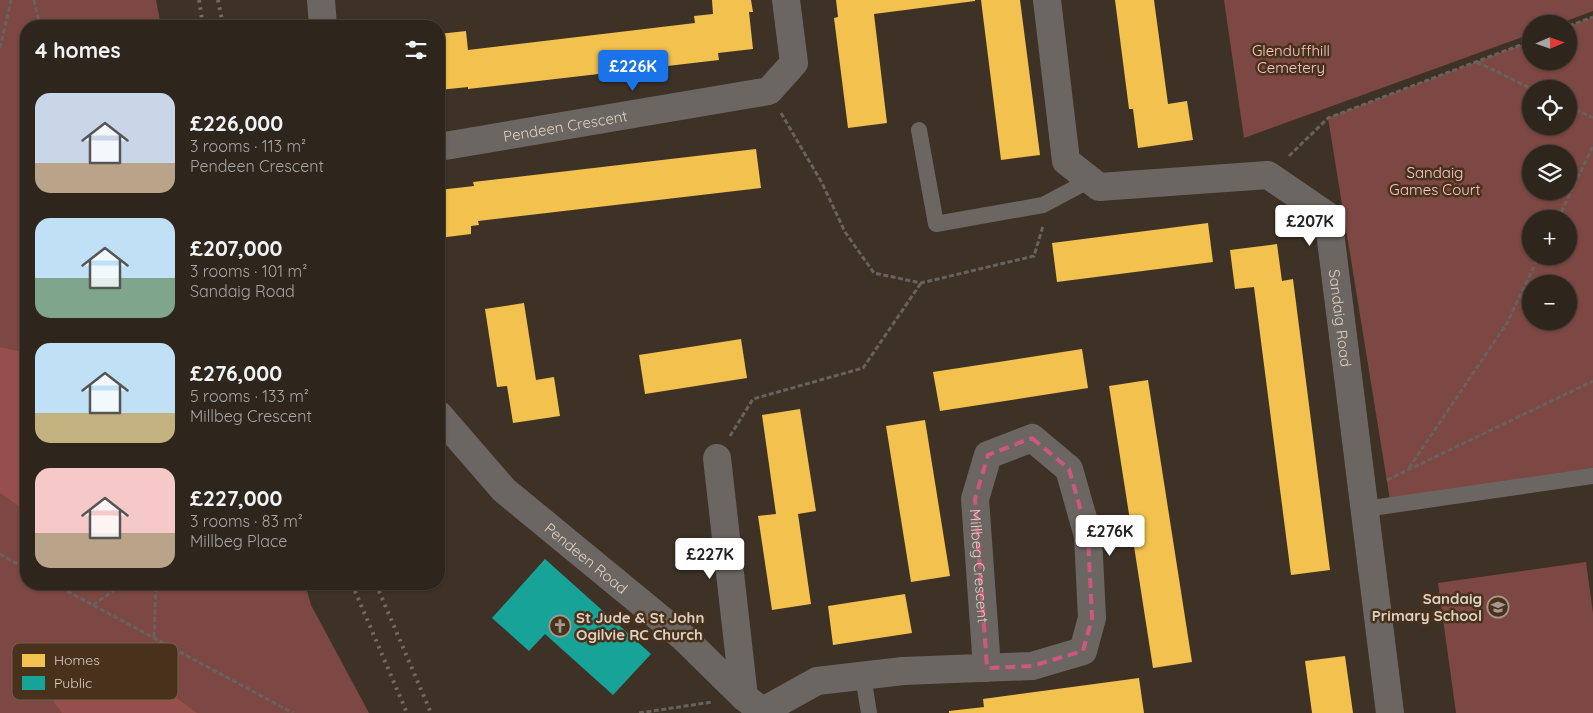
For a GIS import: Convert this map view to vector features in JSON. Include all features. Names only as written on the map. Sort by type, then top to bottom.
[{"type":"street","points":[[321,0],[323,20]]},
{"type":"street","points":[[769,91],[794,63],[786,0]]},
{"type":"street","points":[[1047,0],[1066,161],[1099,186],[1268,175]]},
{"type":"street","name":"Pendeen Crescent","points":[[445,146],[769,91]]},
{"type":"street","name":"Sandaig Road","points":[[1268,175],[1328,216],[1390,713]]},
{"type":"street","name":"Pendeen Road","points":[[445,423],[504,490],[684,638],[758,707]]},
{"type":"street","name":"Millbeg Crescent","points":[[758,707],[816,681],[903,671],[987,668],[1032,666],[1083,651],[1092,618],[1088,536],[1069,470],[1032,438],[988,456],[975,499],[987,668]]},
{"type":"street","points":[[717,458],[758,707]]},
{"type":"lane","points":[[919,130],[936,224],[1043,204],[1090,180]]},
{"type":"lane","points":[[1364,501],[1593,476]]},
{"type":"lane","points":[[864,676],[869,713]]},
{"type":"path","points":[[0,48],[10,0]]},
{"type":"path","points":[[34,0],[39,20]]},
{"type":"path","points":[[1578,23],[1593,17]]},
{"type":"path","points":[[1268,175],[1328,118],[1522,44]]},
{"type":"path","points":[[1476,62],[1522,84]]},
{"type":"path","points":[[769,91],[822,183],[845,232],[874,273],[922,283],[1034,256],[1044,226],[1043,204]]},
{"type":"path","points":[[1577,110],[1593,118]]},
{"type":"path","points":[[1562,210],[1593,146]]},
{"type":"path","points":[[1408,468],[1507,323],[1535,265]]},
{"type":"path","points":[[717,458],[754,399],[863,368],[922,283]]},
{"type":"path","points":[[1364,501],[1408,468],[1593,381]]},
{"type":"path","points":[[0,554],[20,566]]},
{"type":"path","points":[[66,590],[165,643]]},
{"type":"path","points":[[93,604],[114,590]]},
{"type":"path","points":[[154,637],[156,590]]},
{"type":"path","points":[[178,650],[293,713]]},
{"type":"path","points":[[639,713],[758,707]]},
{"type":"highlighted area","points":[[1032,438],[1069,469],[1088,536],[1092,618],[1083,651],[1032,666],[987,668],[975,499],[988,455]]},
{"type":"green space","points":[[0,0],[156,0],[160,20],[20,20],[20,590],[307,590],[311,605],[369,713],[0,713]]},
{"type":"green space","name":"Glenduffhill Cemetery","points":[[1224,0],[1593,0],[1593,11],[1578,17],[1578,15],[1522,15],[1522,37],[1244,138]]},
{"type":"green space","name":"Sandaig Games Court","points":[[1593,17],[1593,471],[1390,500],[1328,118],[1522,44],[1522,70],[1578,70],[1578,23]]},
{"type":"green space","points":[[1586,562],[1593,613],[1593,713],[1456,713],[1438,583]]},
{"type":"shaded area","points":[[0,347],[20,352],[20,507],[0,493]]},
{"type":"shaded area","points":[[178,699],[197,713],[62,713],[53,700]]},
{"type":"building: Homes","points":[[712,0],[751,0],[753,12],[749,12],[753,49],[718,53],[719,60],[468,89],[468,87],[445,89],[445,33],[466,31],[468,50],[695,23],[694,16],[713,14]]},
{"type":"building: Homes","points":[[836,0],[975,1],[874,14],[887,123],[848,128],[834,18],[838,17]]},
{"type":"building: Homes","points":[[981,0],[1020,0],[1040,155],[1001,160]]},
{"type":"building: Homes","points":[[1115,0],[1154,0],[1168,104],[1187,101],[1193,140],[1138,148],[1133,109],[1129,109]]},
{"type":"building: Homes","points":[[756,149],[761,188],[478,221],[479,225],[471,226],[471,234],[445,237],[445,189],[474,186],[473,182]]},
{"type":"building: Homes","points":[[1208,223],[1213,262],[1057,282],[1052,243]]},
{"type":"building: Homes","points":[[1277,244],[1282,281],[1293,279],[1330,570],[1291,575],[1254,287],[1235,289],[1230,250]]},
{"type":"building: Homes","points":[[524,303],[536,380],[554,377],[560,416],[513,423],[507,386],[497,387],[485,309]]},
{"type":"building: Homes","points":[[741,339],[747,378],[645,394],[639,355]]},
{"type":"building: Homes","points":[[1082,349],[1088,388],[940,411],[933,372]]},
{"type":"building: Homes","points":[[1148,380],[1192,662],[1153,668],[1109,386]]},
{"type":"building: Homes","points":[[800,409],[816,511],[798,514],[811,604],[772,610],[758,516],[776,514],[762,415]]},
{"type":"building: Homes","points":[[925,420],[950,576],[911,582],[886,426]]},
{"type":"building: Homes","points":[[905,594],[912,633],[833,645],[828,606]]},
{"type":"building: Homes","points":[[1345,656],[1353,713],[1312,713],[1305,661]]},
{"type":"building: Homes","points":[[1139,678],[1144,713],[949,713],[949,711],[984,707],[983,699]]},
{"type":"building: Public","name":"St Jude & St John Ogilvie RC Church","points":[[545,559],[651,654],[613,695],[545,634],[529,651],[492,618]]},
{"type":"railway","points":[[199,0],[202,20]]},
{"type":"railway","points":[[218,0],[222,20]]},
{"type":"railway","points":[[355,590],[407,713]]},
{"type":"railway","points":[[379,590],[431,713]]},
{"type":"place","name":"Sandaig Primary School","points":[[1498,607]]},
{"type":"place","name":"St Jude & St John Ogilvie RC Church","points":[[560,626]]}]
